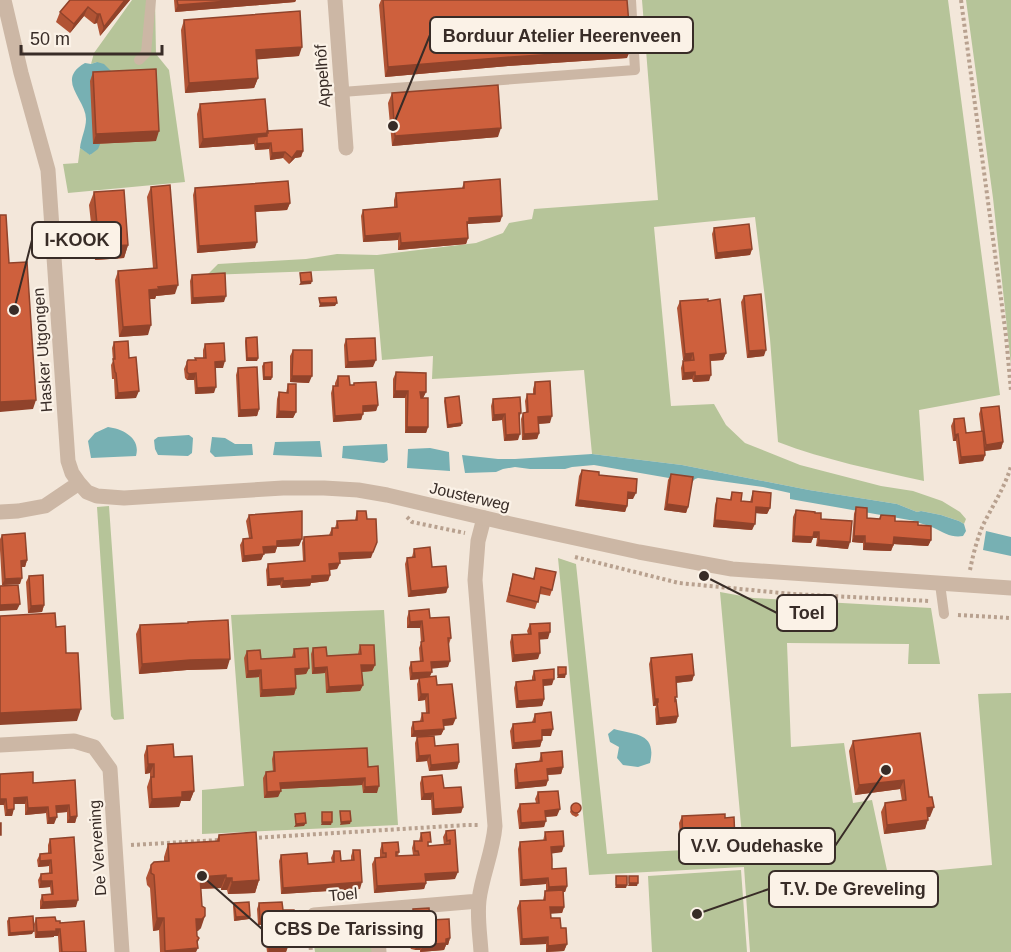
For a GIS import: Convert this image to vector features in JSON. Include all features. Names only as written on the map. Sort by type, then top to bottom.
[{"type":"street","name":"Hasker Utgongen","points":[[4,0],[21,73],[48,170],[68,461],[79,483]]},
{"type":"street","name":"Appelhôf","points":[[335,0],[346,148]]},
{"type":"street","points":[[0,512],[45,506],[79,483]]},
{"type":"street","name":"Jousterweg","points":[[79,483],[87,492],[124,498],[243,490],[324,488],[387,495],[639,552],[732,569],[1011,588]]},
{"type":"street","points":[[481,952],[479,901],[484,874],[494,842],[495,826],[474,580],[477,541],[484,518]]},
{"type":"street","name":"De Vervening","points":[[0,745],[74,741],[94,747],[110,769],[122,952]]},
{"type":"street","name":"Toel","points":[[314,915],[479,901]]},
{"type":"street","name":"Toel","points":[[376,910],[379,952]]},
{"type":"lane","points":[[139,60],[147,53],[151,0]]},
{"type":"lane","points":[[342,92],[635,70],[631,0]]},
{"type":"lane","points":[[940,584],[944,614]]},
{"type":"path","points":[[961,0],[1006,336],[1011,391]]},
{"type":"path","points":[[967,586],[982,527],[1008,479],[1011,465]]},
{"type":"path","points":[[944,614],[1011,618]]},
{"type":"path","points":[[244,838],[467,825],[495,826]]},
{"type":"path","points":[[115,846],[221,840]]},
{"type":"green space","points":[[132,0],[155,0],[156,54],[169,70],[185,182],[68,193],[63,164],[78,163],[80,148],[91,155],[97,62],[91,64],[94,53]]},
{"type":"green space","points":[[642,0],[948,0],[1000,395],[919,410],[924,481],[869,469],[778,442],[770,339],[755,217],[654,227],[671,406],[714,404],[726,425],[745,443],[800,465],[881,486],[913,491],[942,501],[960,512],[966,519],[964,524],[941,515],[917,512],[897,504],[809,490],[682,465],[592,454],[584,370],[432,379],[433,356],[382,360],[374,269],[207,275],[218,264],[306,259],[337,254],[377,255],[476,243],[503,233],[509,223],[532,219],[534,209],[658,200]]},
{"type":"green space","points":[[966,0],[1011,0],[1011,365],[993,198]]},
{"type":"green space","points":[[109,506],[124,719],[114,720],[111,716],[97,507]]},
{"type":"green space","points":[[558,558],[576,564],[607,854],[743,847],[720,592],[753,598],[931,608],[940,664],[908,664],[909,644],[787,643],[791,747],[844,743],[853,803],[872,800],[888,875],[992,865],[978,694],[1011,693],[1011,952],[750,952],[744,867],[589,875]]},
{"type":"green space","points":[[384,610],[398,825],[202,834],[202,790],[244,786],[231,615]]},
{"type":"green space","points":[[741,870],[747,952],[652,952],[648,876]]},
{"type":"green space","points":[[374,935],[375,952],[315,952],[313,938]]},
{"type":"water","points":[[85,63],[104,64],[112,72],[104,135],[98,149],[90,155],[80,148],[86,119],[74,90],[72,76],[76,69]]},
{"type":"water","points":[[108,427],[125,432],[133,439],[136,444],[136,456],[91,458],[88,441],[95,433]]},
{"type":"water","points":[[189,435],[193,438],[192,453],[188,456],[158,455],[154,440],[158,437]]},
{"type":"water","points":[[212,437],[225,438],[235,444],[252,444],[253,455],[215,457],[210,452]]},
{"type":"water","points":[[320,441],[322,457],[273,455],[275,442]]},
{"type":"water","points":[[387,444],[388,460],[384,463],[342,458],[343,446]]},
{"type":"water","points":[[430,448],[449,452],[450,471],[407,468],[408,449]]},
{"type":"water","points":[[592,454],[682,465],[809,490],[897,504],[917,512],[941,515],[959,521],[964,524],[966,531],[963,536],[952,536],[915,521],[790,499],[790,493],[763,487],[698,478],[692,482],[594,465],[565,469],[515,467],[496,472],[465,473],[462,455],[515,459]]},
{"type":"water","points":[[986,531],[1011,537],[1011,556],[983,550]]},
{"type":"water","points":[[614,729],[643,737],[650,746],[650,763],[638,767],[623,765],[617,758],[619,747],[610,742],[608,734]]},
{"type":"building","points":[[70,0],[125,0],[104,27],[100,14],[88,7],[74,24],[60,12]]},
{"type":"building","points":[[177,0],[240,0],[178,5]]},
{"type":"building","points":[[383,0],[627,0],[631,49],[388,67]]},
{"type":"building","points":[[300,11],[302,47],[256,50],[258,78],[189,83],[184,20]]},
{"type":"building","points":[[156,69],[159,131],[96,134],[93,72]]},
{"type":"building","points":[[498,85],[501,128],[395,136],[392,93]]},
{"type":"building","points":[[265,99],[268,133],[203,139],[200,104]]},
{"type":"building","points":[[302,129],[303,151],[297,151],[292,158],[285,152],[272,153],[271,143],[257,144],[257,137],[267,136],[267,131]]},
{"type":"building","points":[[500,179],[502,216],[469,218],[468,238],[401,243],[400,233],[365,236],[363,210],[397,207],[396,193],[464,188],[464,182]]},
{"type":"building","points":[[288,181],[290,203],[255,206],[257,242],[199,246],[195,188]]},
{"type":"building","points":[[170,185],[178,285],[149,290],[151,325],[123,327],[118,271],[157,268],[151,187]]},
{"type":"building","points":[[124,190],[128,245],[99,247],[94,192]]},
{"type":"building","points":[[0,215],[6,215],[9,263],[27,262],[36,400],[0,402]]},
{"type":"building","points":[[749,224],[752,249],[717,253],[714,228]]},
{"type":"building","points":[[311,272],[312,281],[301,282],[300,273]]},
{"type":"building","points":[[225,273],[226,296],[193,298],[192,275]]},
{"type":"building","points":[[761,294],[766,350],[749,351],[744,296]]},
{"type":"building","points":[[336,297],[337,303],[320,303],[319,298]]},
{"type":"building","points":[[708,299],[708,301],[720,299],[726,353],[710,355],[711,375],[695,376],[695,372],[684,373],[683,361],[694,360],[693,353],[685,354],[680,301]]},
{"type":"building","points":[[257,337],[258,358],[247,358],[246,338]]},
{"type":"building","points":[[375,338],[376,360],[348,362],[346,339]]},
{"type":"building","points":[[128,341],[129,358],[136,357],[139,391],[118,393],[113,359],[115,359],[114,342]]},
{"type":"building","points":[[224,343],[225,361],[215,362],[216,387],[197,388],[196,373],[187,372],[188,360],[206,358],[205,344]]},
{"type":"building","points":[[293,350],[312,350],[312,376],[292,376]]},
{"type":"building","points":[[272,362],[272,377],[264,377],[264,363]]},
{"type":"building","points":[[257,367],[259,409],[240,410],[238,368]]},
{"type":"building","points":[[396,372],[426,373],[426,392],[420,392],[421,398],[428,398],[428,427],[407,427],[408,391],[395,391]]},
{"type":"building","points":[[338,376],[349,376],[350,385],[376,382],[378,405],[363,406],[363,414],[335,416],[333,386],[338,386]]},
{"type":"building","points":[[550,381],[552,416],[538,417],[539,433],[524,434],[523,413],[528,412],[527,394],[535,394],[535,382]]},
{"type":"building","points":[[288,384],[296,384],[296,412],[279,411],[279,392],[288,393]]},
{"type":"building","points":[[459,396],[462,423],[448,425],[445,398]]},
{"type":"building","points":[[520,397],[520,434],[506,435],[505,414],[494,415],[493,399]]},
{"type":"building","points":[[999,406],[1003,442],[986,445],[981,408]]},
{"type":"building","points":[[964,418],[966,433],[983,431],[985,455],[961,457],[958,434],[955,435],[954,419]]},
{"type":"building","points":[[582,470],[599,472],[599,475],[637,479],[636,493],[628,492],[627,506],[578,500]]},
{"type":"building","points":[[671,474],[693,477],[688,507],[667,504]]},
{"type":"building","points":[[753,491],[771,493],[770,508],[756,507],[755,524],[715,520],[717,498],[731,500],[732,492],[742,493],[741,501],[752,502]]},
{"type":"building","points":[[856,507],[867,508],[867,518],[880,519],[881,515],[895,516],[895,521],[918,522],[918,525],[931,526],[931,540],[894,537],[893,545],[865,543],[865,536],[854,536]]},
{"type":"building","points":[[796,510],[821,513],[821,519],[852,521],[850,542],[819,540],[819,532],[814,532],[813,537],[794,536]]},
{"type":"building","points":[[302,511],[302,539],[277,541],[277,546],[263,547],[264,554],[244,556],[243,539],[252,538],[249,515]]},
{"type":"building","points":[[357,511],[366,511],[367,519],[376,519],[377,542],[373,552],[339,553],[340,563],[329,564],[330,575],[283,581],[283,578],[269,579],[268,564],[305,561],[304,537],[332,535],[332,528],[338,528],[337,521],[357,520]]},
{"type":"building","points":[[25,533],[27,560],[21,561],[22,578],[5,579],[2,535]]},
{"type":"building","points":[[430,547],[432,567],[446,566],[448,587],[411,591],[407,558],[415,557],[414,549]]},
{"type":"building","points":[[536,568],[556,572],[552,590],[541,587],[538,602],[509,595],[513,574],[534,579]]},
{"type":"building","points":[[43,575],[44,605],[31,606],[29,576]]},
{"type":"building","points":[[18,585],[20,604],[0,605],[0,586]]},
{"type":"building","points":[[429,609],[430,618],[449,617],[450,661],[431,662],[432,672],[412,673],[411,662],[423,661],[421,642],[424,641],[422,621],[410,622],[409,611]]},
{"type":"building","points":[[55,613],[56,627],[65,626],[66,653],[78,653],[81,709],[0,713],[0,616]]},
{"type":"building","points":[[228,620],[230,659],[142,664],[140,625]]},
{"type":"building","points":[[550,623],[550,632],[539,633],[540,653],[514,655],[512,635],[531,634],[530,624]]},
{"type":"building","points":[[360,645],[374,645],[375,665],[361,665],[363,685],[329,687],[327,667],[314,668],[313,648],[326,647],[327,656],[361,654]]},
{"type":"building","points":[[308,648],[309,668],[295,669],[296,688],[262,690],[261,670],[248,671],[247,651],[260,650],[261,659],[295,657],[294,649]]},
{"type":"building","points":[[692,654],[694,675],[676,677],[677,697],[675,701],[678,716],[659,718],[651,658]]},
{"type":"building","points":[[558,667],[566,667],[566,674],[558,675]]},
{"type":"building","points":[[554,669],[554,679],[543,680],[544,699],[518,701],[516,682],[535,680],[534,671]]},
{"type":"building","points":[[436,676],[437,685],[452,684],[456,718],[443,720],[444,729],[414,731],[413,722],[423,721],[422,713],[429,713],[428,694],[421,694],[419,678]]},
{"type":"building","points":[[551,712],[553,729],[542,730],[542,740],[514,743],[513,724],[535,722],[535,714]]},
{"type":"building","points":[[920,733],[929,797],[932,797],[934,807],[927,808],[928,820],[887,825],[885,803],[906,800],[904,780],[859,785],[853,741]]},
{"type":"building","points":[[434,736],[435,746],[458,744],[459,762],[431,765],[430,755],[419,756],[417,737]]},
{"type":"building","points":[[173,744],[174,757],[192,756],[194,791],[182,792],[182,797],[152,799],[151,777],[154,777],[154,764],[148,764],[147,746]]},
{"type":"building","points":[[367,748],[368,767],[378,766],[379,786],[365,787],[365,778],[280,783],[281,791],[267,792],[266,772],[275,771],[274,752]]},
{"type":"building","points":[[562,751],[563,767],[547,769],[548,780],[518,783],[516,764],[542,761],[541,753]]},
{"type":"building","points":[[33,772],[33,783],[75,780],[77,816],[70,817],[69,805],[56,806],[57,817],[49,818],[48,807],[28,808],[27,797],[14,798],[14,809],[7,810],[6,799],[0,799],[0,774]]},
{"type":"building","points":[[442,775],[444,788],[461,787],[463,807],[434,809],[433,793],[424,794],[422,777]]},
{"type":"building","points":[[558,791],[560,809],[545,811],[546,821],[521,823],[520,804],[539,803],[538,792]]},
{"type":"building","points":[[576,803],[581,808],[576,813],[571,808]]},
{"type":"building","points":[[340,811],[350,811],[351,821],[341,822]]},
{"type":"building","points":[[322,812],[332,812],[332,822],[322,822]]},
{"type":"building","points":[[305,813],[306,823],[296,824],[295,814]]},
{"type":"building","points":[[725,814],[725,818],[734,817],[735,841],[683,844],[682,816]]},
{"type":"building","points":[[455,830],[458,872],[425,874],[426,883],[377,886],[375,858],[386,857],[382,843],[398,842],[399,852],[396,852],[396,856],[419,855],[418,851],[415,851],[414,841],[422,841],[421,833],[430,832],[431,842],[428,842],[428,846],[450,844],[450,840],[447,841],[446,831]]},
{"type":"building","points":[[563,831],[564,846],[551,847],[552,869],[566,868],[567,886],[549,887],[548,878],[522,880],[520,842],[546,840],[545,832]]},
{"type":"building","points":[[256,832],[259,880],[232,882],[232,878],[226,878],[226,875],[200,877],[205,916],[202,919],[196,919],[198,948],[165,951],[164,918],[157,918],[154,875],[151,873],[151,865],[154,862],[169,861],[168,844],[219,841],[219,835]]},
{"type":"building","points":[[74,837],[78,900],[43,902],[42,895],[53,894],[52,881],[41,881],[41,874],[52,873],[51,860],[40,861],[40,854],[51,853],[50,839]]},
{"type":"building","points":[[353,850],[360,850],[362,882],[283,888],[281,855],[307,853],[308,864],[334,862],[334,851],[340,851],[341,861],[354,860]]},
{"type":"building","points":[[616,876],[627,876],[627,885],[616,885]]},
{"type":"building","points":[[629,876],[638,876],[638,883],[629,883]]},
{"type":"building","points":[[563,890],[564,907],[550,907],[551,918],[560,918],[561,928],[566,928],[567,944],[548,946],[548,937],[522,939],[520,901],[545,900],[545,891]]},
{"type":"building","points":[[249,902],[250,916],[236,917],[234,903]]},
{"type":"building","points":[[282,902],[283,910],[294,910],[296,937],[287,938],[288,947],[269,949],[269,937],[277,937],[275,918],[260,919],[259,903]]},
{"type":"building","points":[[429,908],[430,920],[449,919],[450,938],[446,939],[446,943],[417,944],[410,937],[409,925],[414,924],[413,909]]},
{"type":"building","points":[[33,916],[34,931],[10,933],[9,918]]},
{"type":"building","points":[[55,917],[60,923],[84,921],[86,952],[62,952],[60,929],[37,932],[36,918]]},
{"type":"place","name":"Borduur Atelier Heerenveen","points":[[393,126]]},
{"type":"place","name":"I-KOOK","points":[[14,310]]},
{"type":"place","name":"Toel","points":[[704,576]]},
{"type":"place","name":"V.V. Oudehaske","points":[[886,770]]},
{"type":"place","name":"CBS De Tarissing","points":[[202,876]]},
{"type":"place","name":"T.V. De Greveling","points":[[697,914]]}]
